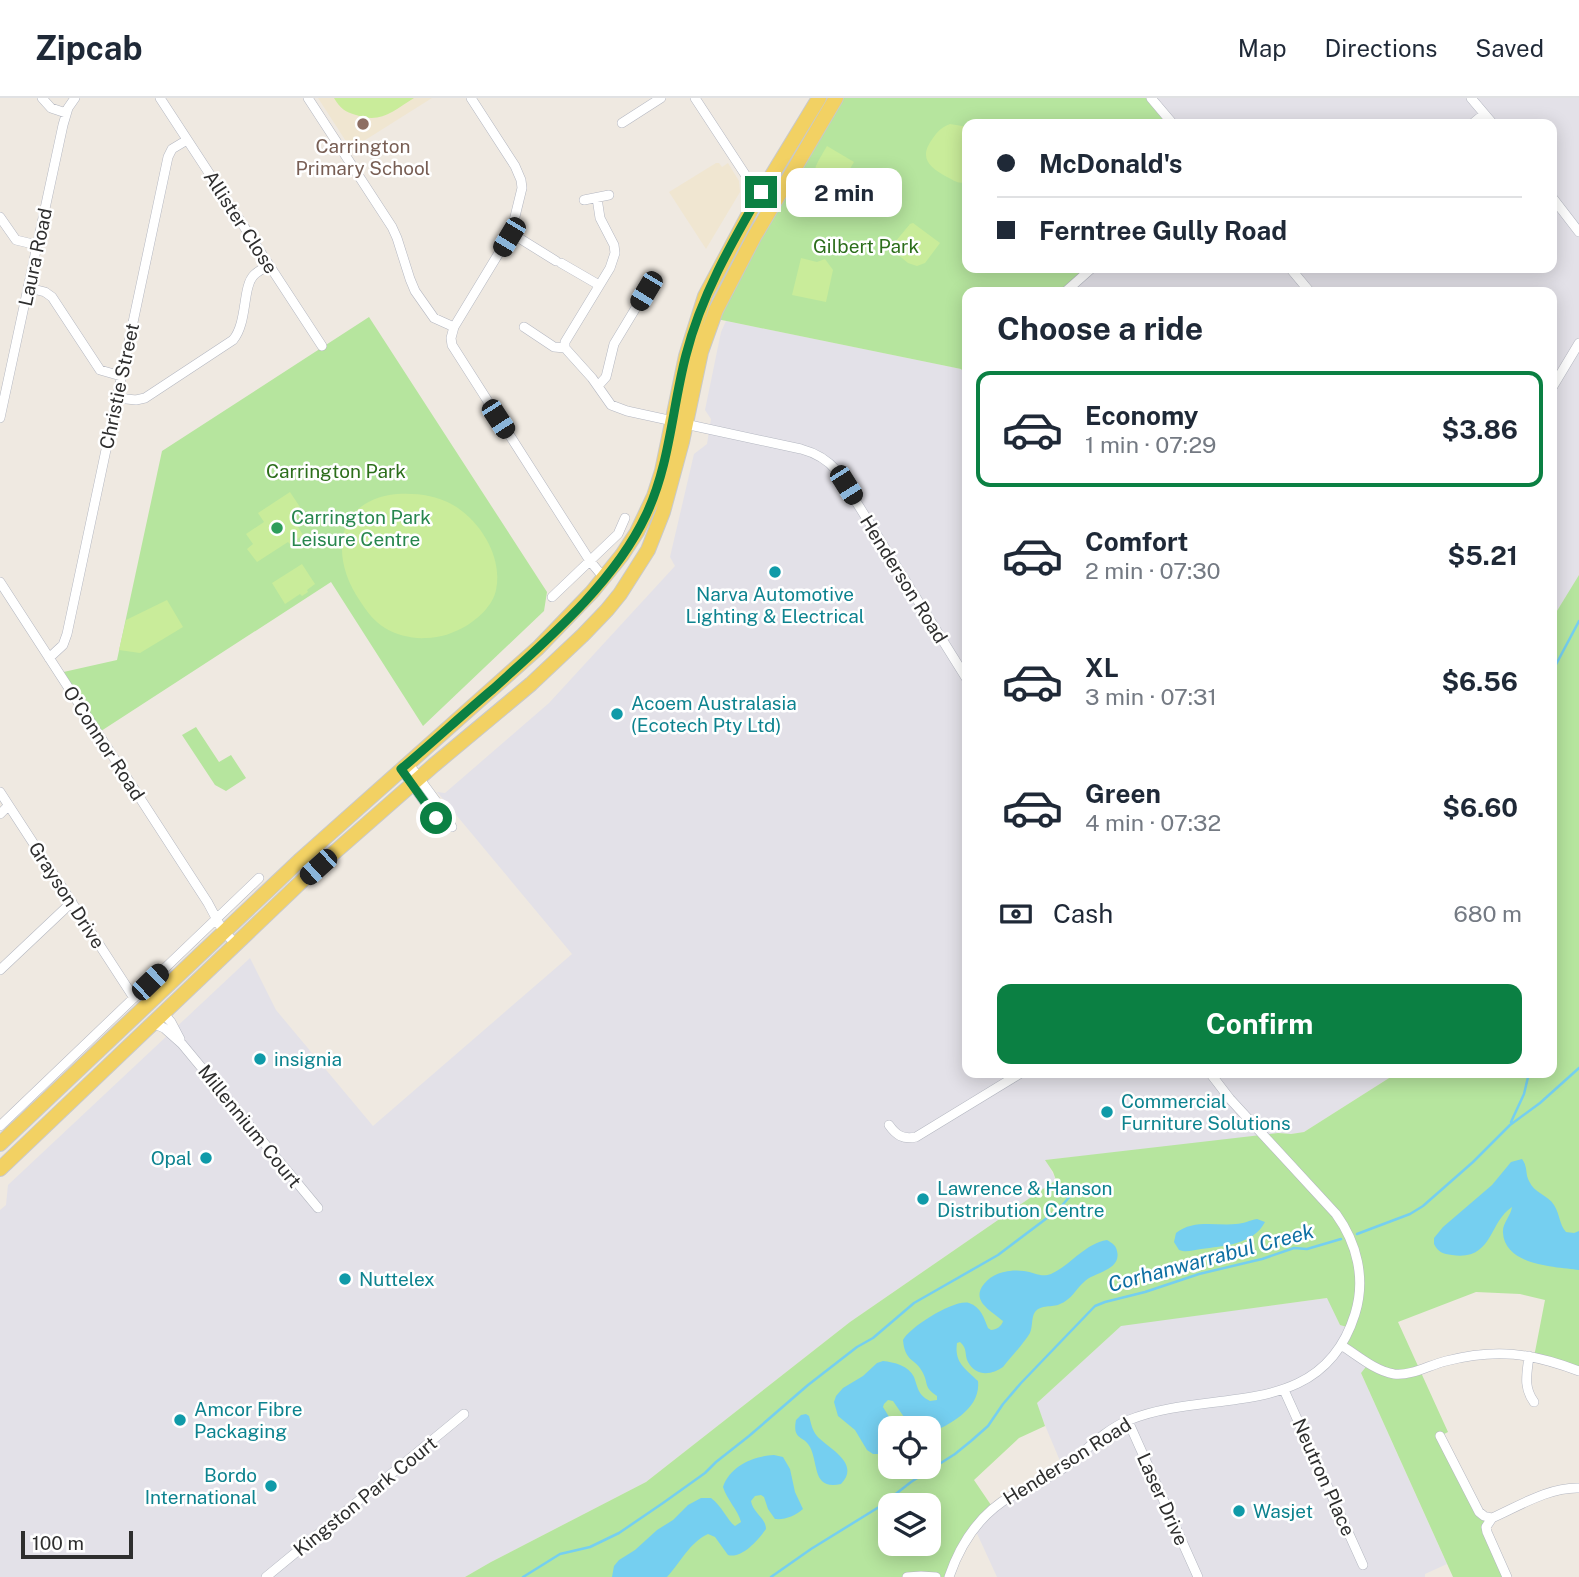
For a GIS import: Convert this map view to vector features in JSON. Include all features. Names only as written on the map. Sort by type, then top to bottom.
[{"type":"main road","points":[[0,1169],[235,943],[415,781],[531,684],[583,635],[620,594],[648,550],[663,512],[679,423],[685,356],[701,306],[761,192],[819,98]]},
{"type":"main road","points":[[0,1144],[128,1023],[223,922],[538,648],[604,578],[622,555],[647,514],[711,320],[775,200],[836,98]]},
{"type":"main road","points":[[604,578],[620,594]]},
{"type":"main road","points":[[128,1023],[151,1012],[163,1013]]},
{"type":"street","points":[[42,98],[51,108],[66,113]]},
{"type":"street","name":"Laura Road","points":[[0,418],[4,382],[29,288],[66,113],[75,98]]},
{"type":"street","name":"Allister Close","points":[[160,98],[322,346]]},
{"type":"street","points":[[308,98],[394,231],[412,284],[429,312],[436,320],[454,327]]},
{"type":"street","points":[[471,98],[520,175],[522,184],[511,233],[454,327],[450,342],[590,561],[604,578]]},
{"type":"street","points":[[622,123],[661,98]]},
{"type":"street","points":[[695,98],[752,185],[775,200]]},
{"type":"street","points":[[1152,98],[1169,119]]},
{"type":"street","points":[[1471,98],[1488,119]]},
{"type":"street","points":[[1478,119],[1484,114]]},
{"type":"street","name":"Christie Street","points":[[47,655],[60,649],[65,640],[169,155],[174,148],[187,140]]},
{"type":"street","points":[[584,200],[609,195]]},
{"type":"street","points":[[524,327],[554,346],[565,348],[565,342],[612,263],[615,253],[600,218],[597,198]]},
{"type":"street","points":[[1557,203],[1579,232]]},
{"type":"street","points":[[0,217],[16,240],[37,245]]},
{"type":"street","points":[[511,233],[598,285]]},
{"type":"street","points":[[117,398],[145,398],[233,340],[240,328],[251,279],[269,265]]},
{"type":"street","points":[[1071,287],[1086,273]]},
{"type":"street","points":[[29,288],[50,295],[98,368],[103,372],[121,376]]},
{"type":"street","points":[[598,386],[606,377],[614,344],[646,291]]},
{"type":"street","points":[[1557,380],[1579,343]]},
{"type":"street","name":"Henderson Road","points":[[565,348],[615,407],[801,449],[828,461],[837,471],[962,671]]},
{"type":"street","points":[[552,597],[618,534],[625,519]]},
{"type":"street","name":"O'Connor Road","points":[[0,582],[235,943]]},
{"type":"street","points":[[404,766],[452,827],[436,818],[415,781]]},
{"type":"street","name":"Grayson Drive","points":[[0,792],[134,998]]},
{"type":"street","points":[[0,814],[8,806]]},
{"type":"street","points":[[0,1126],[134,998],[223,922],[259,878]]},
{"type":"street","points":[[0,970],[72,902]]},
{"type":"street","name":"Millennium Court","points":[[163,1013],[171,1022],[182,1044]]},
{"type":"street","name":"Millennium Court","points":[[152,1023],[164,1028],[182,1044],[318,1208]]},
{"type":"street","points":[[889,1125],[899,1136],[916,1137],[1013,1078]]},
{"type":"street","name":"Henderson Road","points":[[950,1577],[965,1540],[988,1512],[1063,1468],[1097,1439],[1128,1421],[1154,1412],[1284,1390],[1311,1376],[1332,1358],[1352,1325],[1359,1303],[1360,1275],[1355,1250],[1343,1224],[1214,1078]]},
{"type":"street","points":[[1341,1345],[1377,1368],[1395,1374],[1412,1373],[1476,1354],[1497,1353],[1529,1356],[1579,1371]]},
{"type":"street","points":[[1529,1356],[1526,1385],[1534,1402]]},
{"type":"street","name":"Neutron Place","points":[[1284,1390],[1363,1565]]},
{"type":"street","name":"Kingston Park Court","points":[[266,1577],[464,1414]]},
{"type":"street","name":"Laser Drive","points":[[1128,1421],[1198,1577]]},
{"type":"street","points":[[1440,1436],[1479,1512],[1492,1518]]},
{"type":"street","points":[[1507,1577],[1487,1532],[1486,1527],[1492,1518],[1552,1492],[1564,1488],[1579,1488]]},
{"type":"street","points":[[907,1577],[936,1577]]},
{"type":"shaded area","name":"Carrington Primary School","points":[[318,98],[432,98],[351,149]]},
{"type":"shaded area","points":[[1151,98],[1579,98],[1579,576],[1557,611],[1557,287],[1071,287],[1086,273],[1557,273],[1557,119],[1169,119]]},
{"type":"shaded area","points":[[716,163],[722,167],[728,163],[739,181],[740,192],[706,249],[669,192]]},
{"type":"shaded area","points":[[726,321],[962,370],[962,1078],[1389,1078],[1304,1132],[1046,1160],[1056,1180],[850,1322],[646,1482],[465,1577],[0,1577],[0,1210],[6,1205],[8,1185],[250,958],[276,1010],[373,1126],[572,954],[437,792],[445,793],[549,703],[675,566],[670,557],[694,454],[707,444],[711,419],[705,410],[721,332]]},
{"type":"shaded area","points":[[1328,1298],[1340,1325],[1350,1328],[1369,1363],[1361,1373],[1447,1564],[1425,1574],[1425,1577],[997,1577],[974,1527],[988,1512],[1063,1468],[1036,1404],[1121,1325]]},
{"type":"green space","points":[[334,98],[414,98],[386,115],[373,118],[349,112]]},
{"type":"green space","name":"Gilbert Park","points":[[836,98],[1151,98],[1169,119],[962,119],[962,273],[1086,273],[1071,287],[962,287],[962,370],[712,318]]},
{"type":"green space","points":[[950,124],[962,126],[962,183],[941,173],[928,161],[926,151],[940,130]]},
{"type":"green space","points":[[827,146],[854,162],[837,191],[815,173],[817,163]]},
{"type":"green space","points":[[913,223],[940,243],[925,263],[917,266],[908,263],[890,248]]},
{"type":"green space","points":[[801,258],[817,262],[825,259],[833,270],[826,302],[792,295]]},
{"type":"green space","name":"Carrington Park","points":[[369,317],[547,592],[544,611],[423,726],[331,582],[98,733],[59,673],[117,660],[162,451]]},
{"type":"green space","name":"Carrington Park Leisure Centre","points":[[290,492],[300,507],[290,514],[303,535],[257,562],[247,549],[253,544],[246,534],[264,522],[258,513]]},
{"type":"green space","points":[[397,494],[426,495],[453,505],[481,530],[493,553],[497,578],[492,601],[476,619],[452,633],[421,638],[389,630],[368,613],[350,584],[342,550],[350,519],[360,507],[376,499]]},
{"type":"green space","points":[[302,564],[315,584],[302,596],[300,594],[285,604],[272,583]]},
{"type":"green space","points":[[1579,575],[1579,1371],[1534,1357],[1545,1300],[1520,1294],[1476,1292],[1398,1322],[1448,1432],[1440,1436],[1484,1516],[1507,1577],[1453,1577],[1361,1373],[1369,1363],[1341,1345],[1350,1328],[1340,1325],[1327,1298],[1121,1326],[1037,1403],[1045,1426],[1019,1438],[974,1480],[993,1508],[974,1527],[949,1577],[465,1577],[646,1482],[850,1322],[1056,1180],[1045,1160],[1278,1133],[1304,1132],[1389,1078],[1557,1078],[1557,611]]},
{"type":"green space","points":[[167,600],[183,627],[140,653],[119,650],[126,620]]},
{"type":"green space","points":[[196,727],[219,762],[231,755],[246,778],[226,791],[215,785],[182,735]]},
{"type":"water","points":[[1522,1159],[1531,1185],[1554,1205],[1566,1232],[1579,1231],[1579,1270],[1534,1263],[1513,1252],[1506,1244],[1503,1233],[1512,1207],[1498,1222],[1483,1247],[1475,1252],[1449,1255],[1439,1251],[1434,1244],[1434,1238],[1443,1227],[1492,1185],[1511,1162]]},
{"type":"water","points":[[1257,1219],[1265,1222],[1260,1230],[1237,1243],[1185,1251],[1179,1250],[1174,1242],[1176,1233],[1190,1226],[1239,1224]]},
{"type":"water","points":[[1107,1240],[1114,1244],[1117,1258],[1115,1263],[1088,1279],[1064,1302],[1037,1310],[1030,1333],[1003,1367],[989,1373],[975,1370],[968,1362],[965,1349],[960,1342],[957,1343],[959,1361],[978,1381],[978,1391],[975,1400],[955,1420],[941,1428],[941,1416],[903,1416],[893,1401],[888,1400],[883,1407],[889,1416],[878,1416],[878,1454],[873,1454],[867,1450],[855,1430],[838,1416],[834,1402],[836,1396],[843,1388],[883,1361],[905,1367],[914,1377],[923,1396],[930,1401],[937,1400],[920,1368],[908,1357],[904,1347],[903,1340],[914,1328],[953,1305],[969,1303],[982,1313],[988,1328],[997,1328],[1003,1321],[984,1305],[980,1296],[980,1290],[988,1280],[1002,1272],[1014,1270],[1051,1274],[1099,1242]]},
{"type":"water","points":[[806,1414],[817,1436],[845,1463],[846,1476],[841,1484],[832,1485],[821,1480],[808,1443],[797,1435],[796,1420]]},
{"type":"water","points":[[758,1457],[783,1457],[790,1469],[795,1492],[803,1509],[793,1516],[775,1519],[764,1497],[755,1496],[751,1501],[752,1505],[766,1529],[754,1543],[739,1554],[728,1555],[715,1537],[708,1534],[690,1548],[667,1577],[612,1577],[614,1566],[619,1560],[673,1520],[688,1505],[701,1498],[711,1498],[735,1526],[741,1522],[723,1487],[726,1480],[743,1464]]},
{"type":"waterway","points":[[1557,663],[1579,621]]},
{"type":"waterway","name":"Corhanwarrabul Creek","points":[[1357,1234],[1410,1214],[1423,1206],[1510,1125],[1540,1103],[1579,1068]]},
{"type":"waterway","points":[[1511,1122],[1524,1094],[1528,1078]]},
{"type":"waterway","points":[[523,1577],[560,1554],[590,1547],[619,1533],[663,1503],[705,1473],[808,1385],[873,1338],[914,1303],[998,1255],[1059,1209],[1071,1195],[1073,1185]]},
{"type":"waterway","name":"Corhanwarrabul Creek","points":[[771,1577],[879,1507],[971,1441],[988,1426],[1021,1383],[1095,1306],[1294,1248],[1307,1249],[1341,1239]]},
{"type":"place","name":"Carrington Primary School","points":[[363,124]]},
{"type":"place","name":"Carrington Park Leisure Centre","points":[[277,528]]},
{"type":"place","name":"Narva Automotive Lighting & Electrical","points":[[775,572]]},
{"type":"place","name":"Acoem Australasia (Ecotech Pty Ltd)","points":[[617,714]]},
{"type":"place","name":"insignia","points":[[260,1059]]},
{"type":"place","name":"Commercial Furniture Solutions","points":[[1107,1112]]},
{"type":"place","name":"Opal","points":[[206,1158]]},
{"type":"place","name":"Lawrence & Hanson Distribution Centre","points":[[923,1199]]},
{"type":"place","name":"Nuttelex","points":[[345,1279]]},
{"type":"place","name":"Amcor Fibre Packaging","points":[[180,1420]]},
{"type":"place","name":"Bordo International","points":[[271,1486]]},
{"type":"place","name":"Wasjet","points":[[1239,1511]]},
{"type":"route","points":[[436,818],[401,769],[567,619],[604,578],[637,532],[647,514],[662,471],[685,356],[701,306],[730,246],[761,192]]}]
